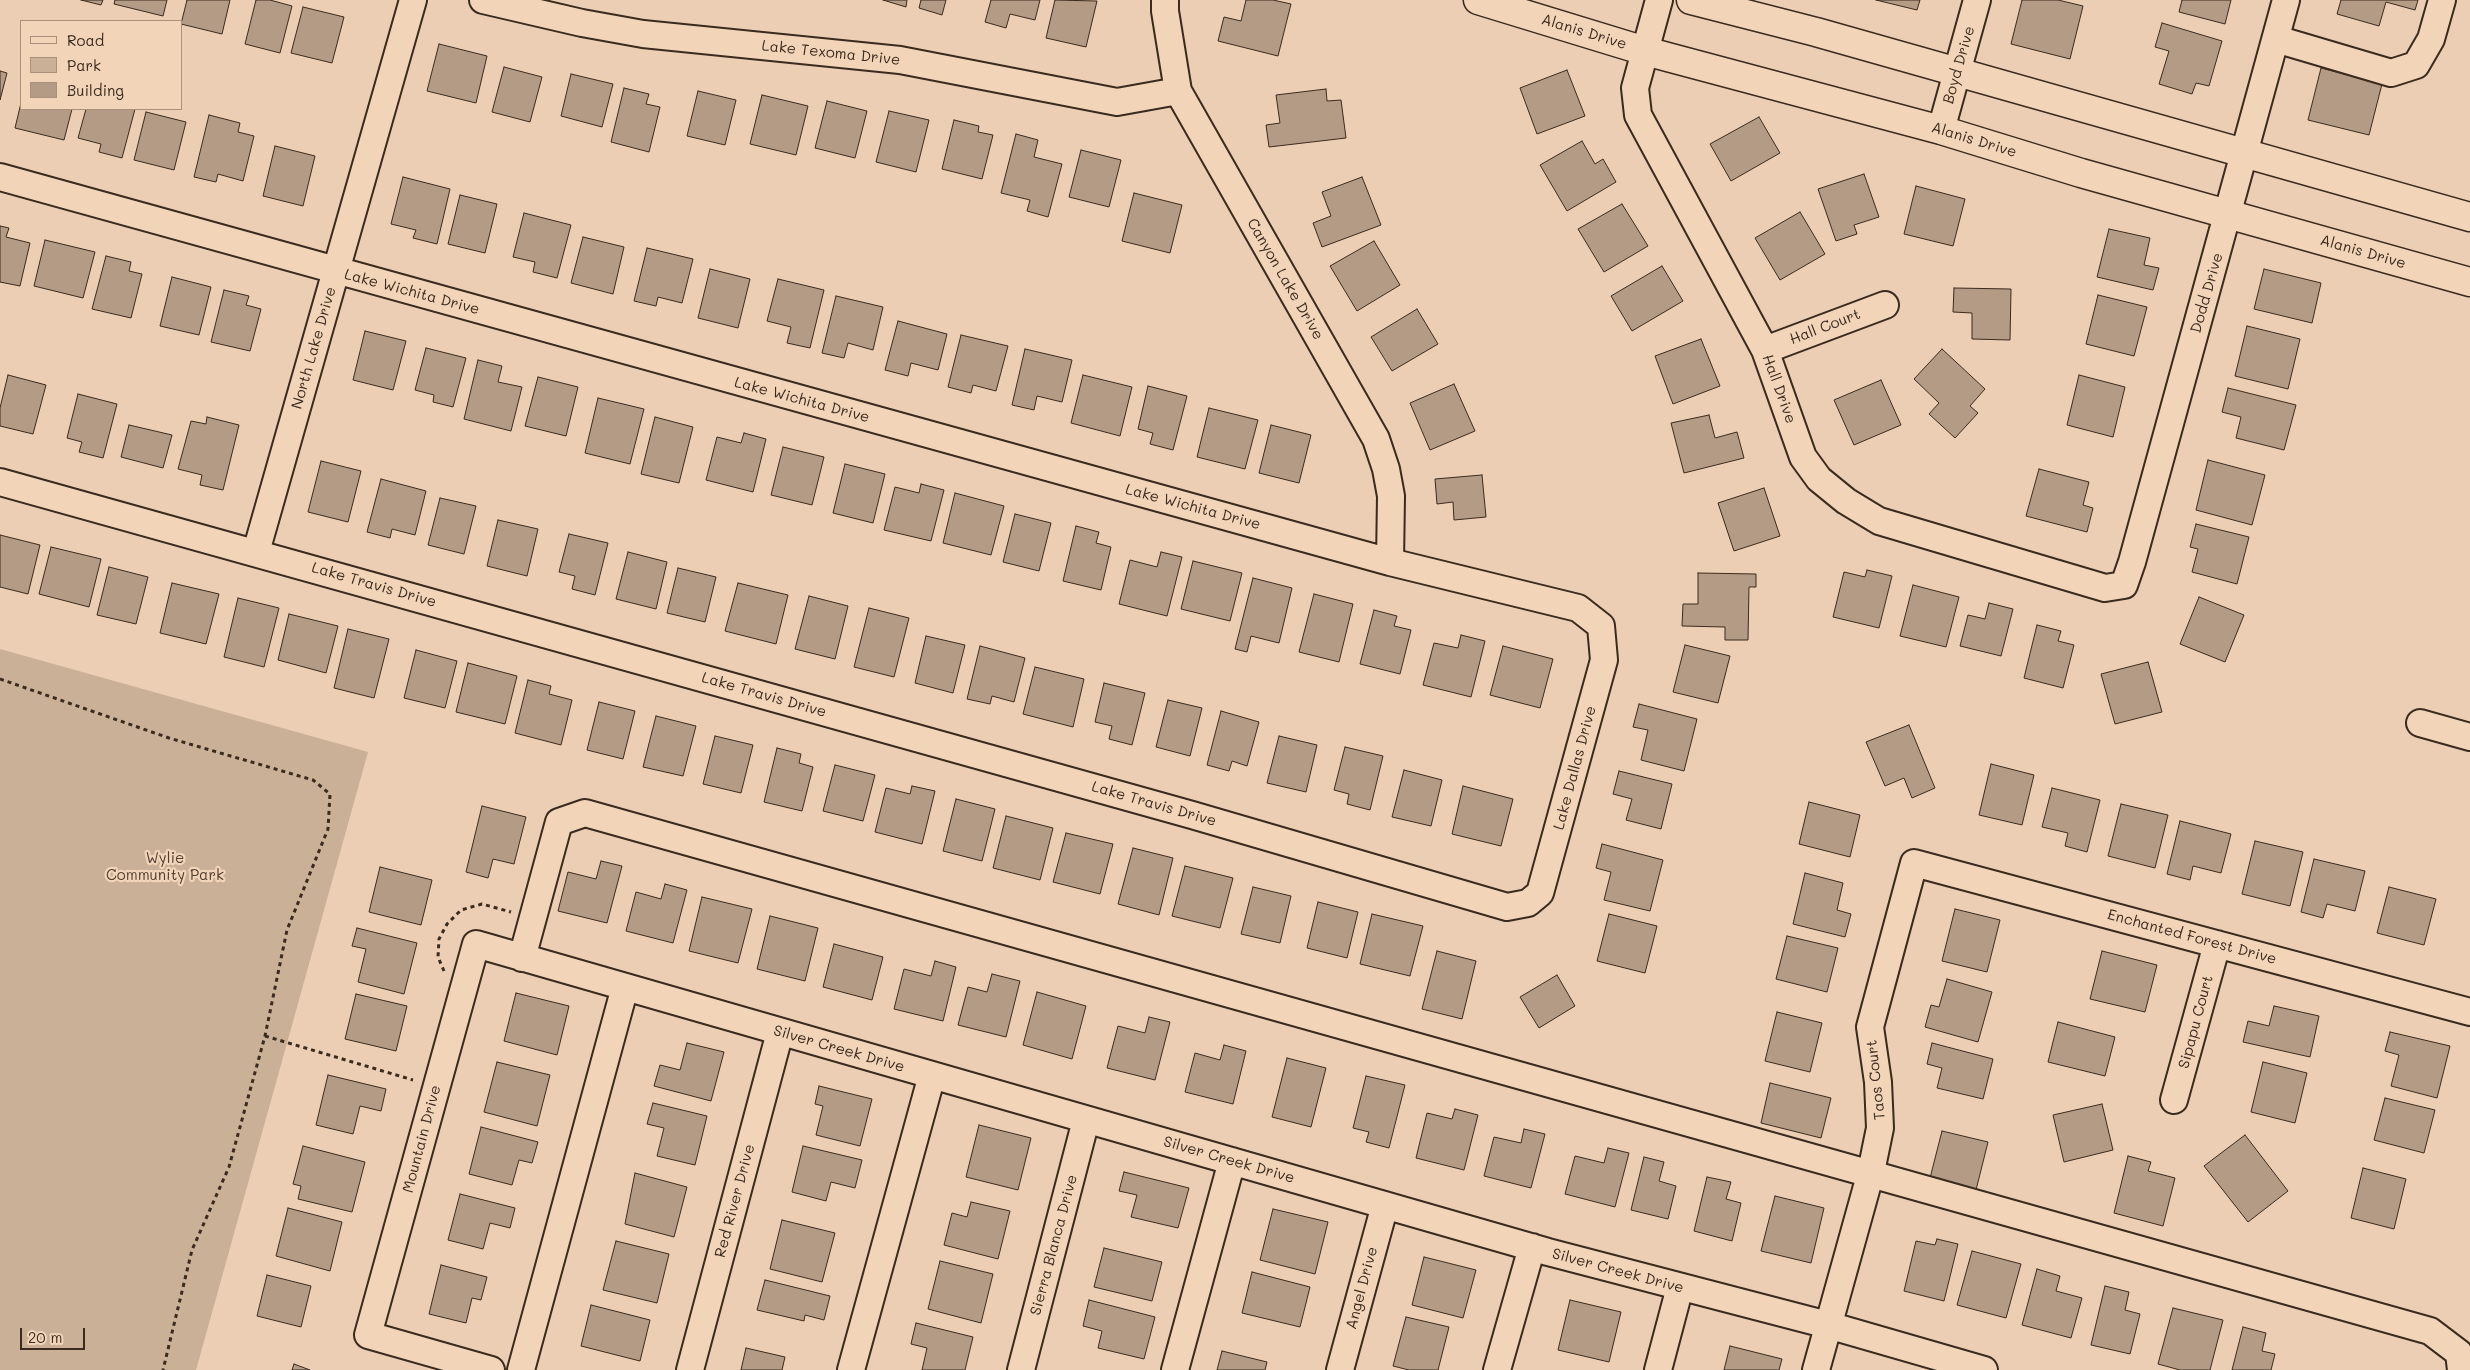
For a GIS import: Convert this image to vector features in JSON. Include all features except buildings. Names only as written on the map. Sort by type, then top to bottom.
[{"type":"main road","name":"Alanis Drive","points":[[1478,0],[1645,51],[1941,130],[2081,172],[2470,282]]},
{"type":"main road","points":[[1691,0],[1816,32],[2245,155],[2470,217]]},
{"type":"street","name":"North Lake Drive","points":[[256,552],[413,0]]},
{"type":"street","name":"Lake Texoma Drive","points":[[483,0],[582,23],[643,34],[900,60],[1117,102],[1178,90]]},
{"type":"street","name":"Canyon Lake Drive","points":[[1165,0],[1164,11],[1178,90],[1376,439],[1386,468],[1390,496],[1390,562]]},
{"type":"street","name":"Hall Drive","points":[[1659,0],[1635,88],[1638,115],[1765,350],[1803,457],[1819,479],[1846,501],[1879,521],[2105,588],[2124,585]]},
{"type":"street","name":"Boyd Drive","points":[[1941,130],[1977,0]]},
{"type":"street","name":"Dodd Drive","points":[[2124,585],[2229,213],[2286,0]]},
{"type":"street","points":[[2276,39],[2391,73],[2416,66],[2431,39],[2442,0]]},
{"type":"street","name":"Lake Wichita Drive","points":[[0,178],[1390,562],[1578,608],[1600,626]]},
{"type":"street","name":"Hall Court","points":[[1765,350],[1884,305]]},
{"type":"street","name":"Lake Travis Drive","points":[[0,482],[1192,815],[1507,907],[1528,903]]},
{"type":"street","name":"Lake Dallas Drive","points":[[1528,903],[1540,893],[1545,879],[1604,660],[1600,626]]},
{"type":"street","points":[[2420,723],[2470,737]]},
{"type":"street","points":[[522,958],[559,822],[585,813],[1871,1172],[2430,1331],[2459,1353],[2461,1370]]},
{"type":"street","name":"Enchanted Forest Drive","points":[[1914,863],[2470,1012]]},
{"type":"street","name":"Taos Court","points":[[1816,1370],[1871,1172],[1880,1128],[1878,1082],[1870,1027],[1914,863]]},
{"type":"street","name":"Silver Creek Drive","points":[[476,944],[1532,1247],[1828,1326],[1981,1370]]},
{"type":"street","name":"Mountain Drive","points":[[476,944],[368,1335],[491,1370]]},
{"type":"street","name":"Sipapu Court","points":[[2174,1100],[2217,944]]},
{"type":"street","points":[[521,1370],[625,987]]},
{"type":"street","name":"Red River Drive","points":[[690,1370],[780,1032]]},
{"type":"street","points":[[851,1370],[932,1075]]},
{"type":"street","name":"Sierra Blanca Drive","points":[[1021,1370],[1086,1120]]},
{"type":"street","points":[[1175,1370],[1232,1161]]},
{"type":"street","name":"Angel Drive","points":[[1340,1370],[1385,1205]]},
{"type":"street","points":[[1497,1370],[1532,1247]]},
{"type":"street","points":[[1658,1370],[1680,1288]]},
{"type":"path","points":[[0,679],[169,738],[313,780],[330,794],[328,828],[287,930],[265,1036],[229,1167],[192,1250],[163,1370]]},
{"type":"path","points":[[265,1036],[436,1088]]},
{"type":"green space","name":"Wylie Community Park","points":[[0,649],[368,752],[196,1370],[0,1370]]}]
